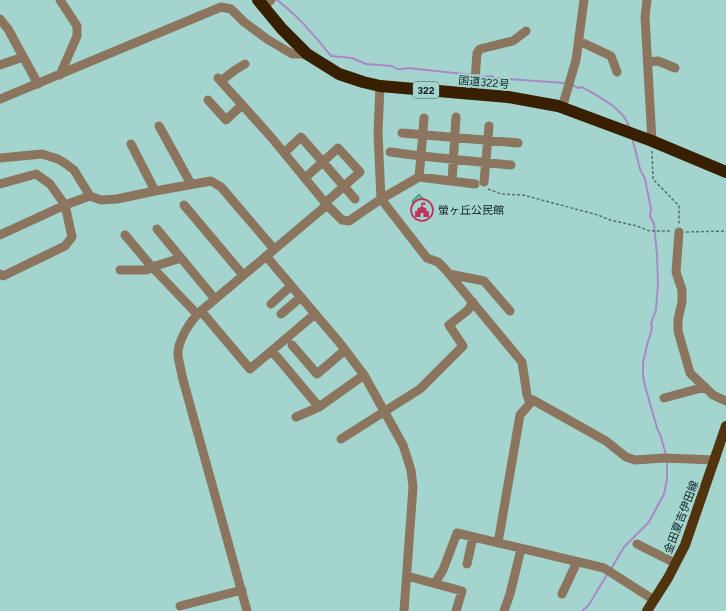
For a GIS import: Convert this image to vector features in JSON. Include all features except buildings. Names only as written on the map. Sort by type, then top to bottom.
[{"type":"highway","name":"国道322号","points":[[266,2],[282,29],[307,54],[339,74],[380,86],[508,97],[562,108],[650,140],[726,172]]},
{"type":"main road","name":"金田夏吉伊田線","points":[[647,611],[676,564],[685,545],[726,426]]},
{"type":"street","points":[[60,0],[77,26],[77,36],[60,75]]},
{"type":"street","points":[[562,108],[576,60],[584,0]]},
{"type":"street","points":[[647,0],[645,17],[650,140]]},
{"type":"street","points":[[0,99],[221,7],[231,9],[244,22],[266,39],[292,54],[307,54]]},
{"type":"street","points":[[0,19],[8,29],[38,84]]},
{"type":"street","points":[[474,94],[477,53],[480,49],[513,41],[526,31]]},
{"type":"street","points":[[578,41],[611,56],[617,72]]},
{"type":"street","points":[[0,65],[23,57]]},
{"type":"street","points":[[648,62],[658,61],[676,68]]},
{"type":"street","points":[[245,64],[219,80],[284,153],[326,204],[342,220],[349,222],[380,199],[419,177],[480,183],[486,162],[489,126]]},
{"type":"street","points":[[380,86],[378,133],[380,199],[427,258],[438,262],[449,274],[522,362],[527,395],[530,403]]},
{"type":"street","points":[[208,100],[226,120],[242,105]]},
{"type":"street","points":[[452,181],[456,117]]},
{"type":"street","points":[[419,177],[424,118]]},
{"type":"street","points":[[160,126],[191,184]]},
{"type":"street","points":[[402,133],[518,143]]},
{"type":"street","points":[[284,153],[301,137],[355,199]]},
{"type":"street","points":[[130,144],[155,191]]},
{"type":"street","points":[[248,611],[193,418],[178,356],[180,344],[185,332],[199,313],[326,204],[360,172],[338,148],[305,178]]},
{"type":"street","points":[[390,152],[511,165]]},
{"type":"street","points":[[0,158],[42,154],[58,159],[74,170],[90,196],[101,200],[117,199],[211,181],[221,187],[274,249]]},
{"type":"street","points":[[0,184],[36,174],[50,184],[65,205],[72,237],[65,246],[3,276],[0,274]]},
{"type":"street","points":[[0,235],[65,205],[90,196]]},
{"type":"street","points":[[184,205],[243,275]]},
{"type":"street","points":[[157,230],[215,299]]},
{"type":"street","points":[[679,232],[676,272],[682,290],[682,302],[678,319],[678,331],[690,373],[713,395],[726,401]]},
{"type":"street","points":[[125,235],[152,268],[199,313],[250,369],[315,314]]},
{"type":"street","points":[[266,256],[345,350],[364,375],[403,445],[411,470],[413,487],[404,611]]},
{"type":"street","points":[[120,270],[147,270],[181,258]]},
{"type":"street","points":[[449,274],[484,281],[510,311]]},
{"type":"street","points":[[271,304],[291,286]]},
{"type":"street","points":[[281,314],[301,297]]},
{"type":"street","points":[[341,439],[384,410],[420,389],[463,346],[449,325],[468,310],[473,302]]},
{"type":"street","points":[[292,344],[317,374],[345,350]]},
{"type":"street","points":[[272,351],[319,407]]},
{"type":"street","points":[[296,417],[319,407],[364,375]]},
{"type":"street","points":[[664,398],[705,387]]},
{"type":"street","points":[[498,543],[520,415],[533,400],[606,441],[626,457],[635,460],[668,458],[715,460]]},
{"type":"street","points":[[435,583],[443,570],[457,533],[610,571],[654,600]]},
{"type":"street","points":[[467,564],[473,537]]},
{"type":"street","points":[[637,544],[676,564]]},
{"type":"street","points":[[504,611],[510,594],[521,549]]},
{"type":"street","points":[[562,594],[577,562]]},
{"type":"street","points":[[406,576],[462,591],[456,611]]},
{"type":"street","points":[[180,606],[242,590]]},
{"type":"path","points":[[650,140],[653,179],[679,206],[679,232]]},
{"type":"path","points":[[480,183],[501,194],[523,195],[598,215],[610,220],[637,226],[650,231],[726,231]]},
{"type":"waterway","points":[[277,0],[306,26],[331,56],[352,58],[366,64],[392,66],[397,69],[408,68],[473,75]]},
{"type":"waterway","points":[[479,76],[565,83]]},
{"type":"waterway","points":[[572,85],[579,88],[582,87],[610,104],[622,114],[629,127]]},
{"type":"waterway","points":[[632,137],[640,169],[645,179],[651,209],[650,216],[654,224],[657,255],[658,283],[656,310],[651,323],[652,327],[643,363],[643,376],[666,455]]},
{"type":"waterway","points":[[611,569],[624,547],[649,522],[664,494],[667,479],[667,462]]},
{"type":"waterway","points":[[582,611],[588,606],[608,573]]},
{"type":"place","name":"螢ヶ丘公民館","points":[[422,210]]}]
